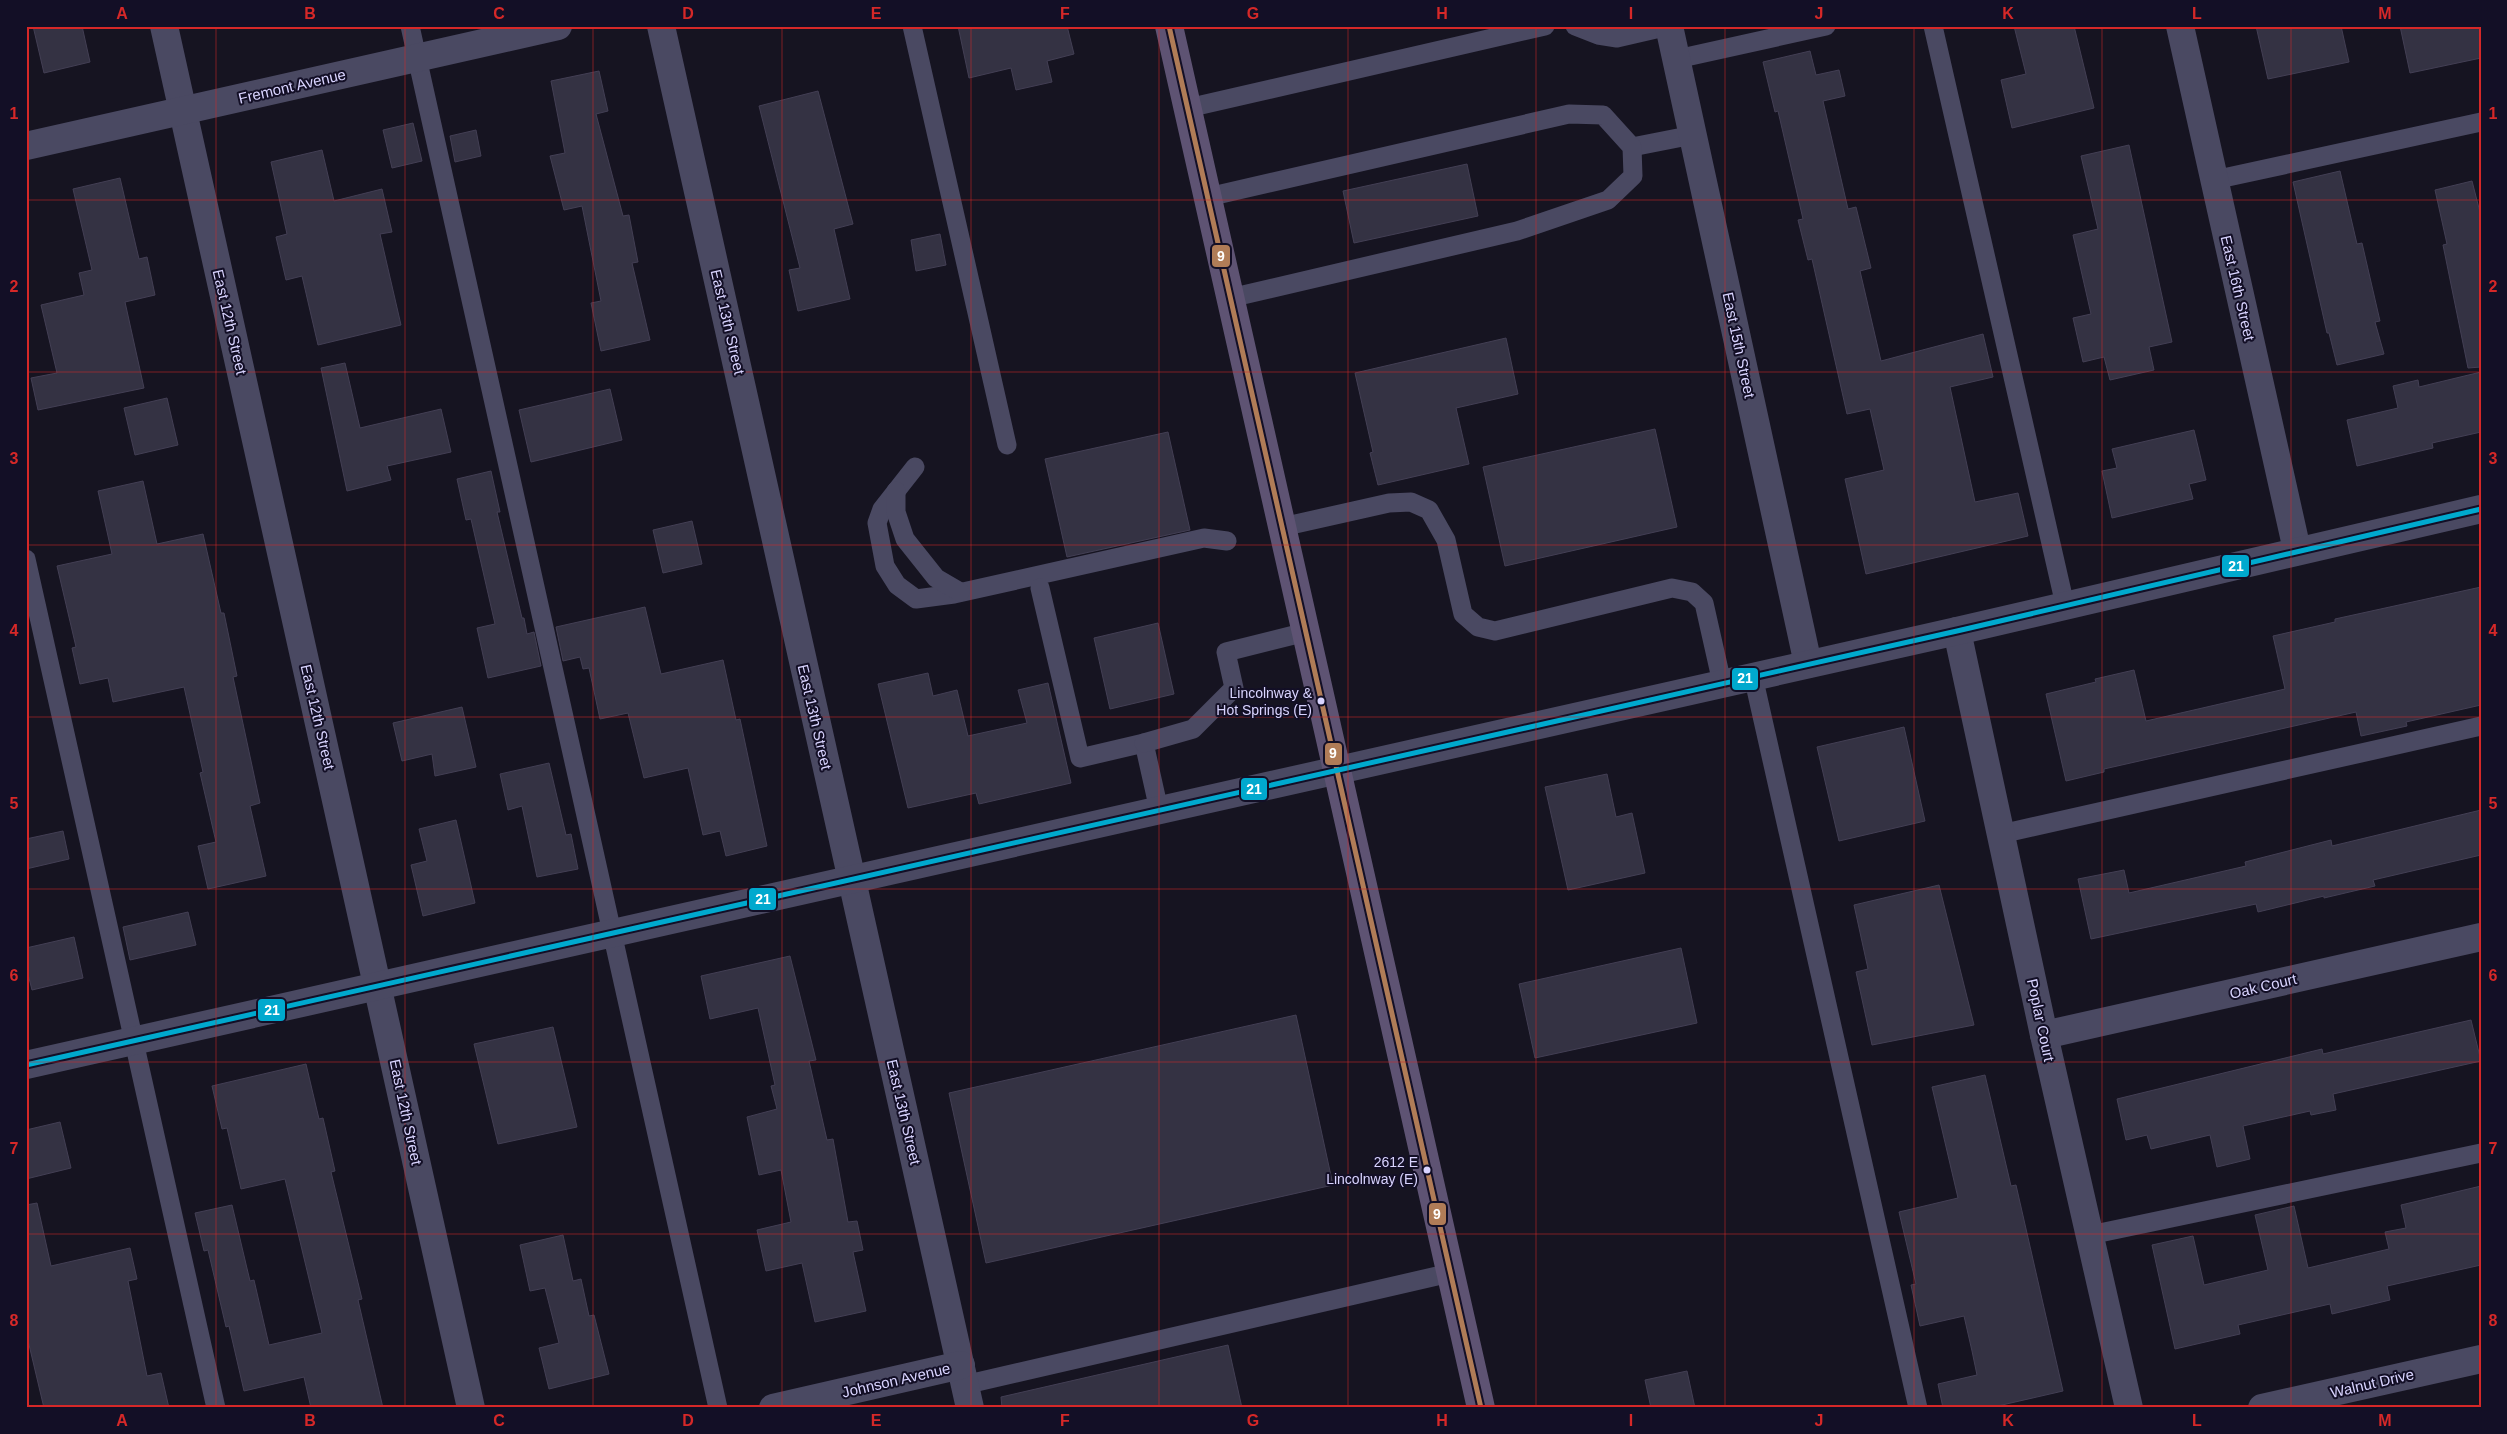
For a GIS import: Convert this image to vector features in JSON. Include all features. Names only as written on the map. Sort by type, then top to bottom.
[{"type":"main road","points":[[1169,26],[1481,1408]]},
{"type":"street","name":"East 12th Street","points":[[164,26],[471,1408]]},
{"type":"street","name":"Fremont Avenue","points":[[26,146],[558,26]]},
{"type":"street","name":"East 13th Street","points":[[661,26],[965,1386]]},
{"type":"street","name":"East 15th Street","points":[[1669,26],[1808,664]]},
{"type":"street","name":"East 16th Street","points":[[2180,26],[2297,550]]},
{"type":"street","points":[[26,1065],[1957,631],[2297,550],[2481,509]]},
{"type":"street","name":"Poplar Court","points":[[1957,631],[2044,1035],[2129,1408]]},
{"type":"street","name":"Oak Court","points":[[2044,1035],[2481,937]]},
{"type":"street","name":"Walnut Drive","points":[[2262,1408],[2481,1359]]},
{"type":"street","name":"Johnson Avenue","points":[[773,1408],[965,1386]]},
{"type":"lane","points":[[410,26],[718,1408]]},
{"type":"lane","points":[[912,26],[1007,445]]},
{"type":"lane","points":[[1188,108],[1545,26]]},
{"type":"lane","points":[[1575,26],[1598,35],[1617,38],[1669,26]]},
{"type":"lane","points":[[1677,59],[1826,26]]},
{"type":"lane","points":[[1933,26],[2065,605]]},
{"type":"lane","points":[[1208,197],[1569,114],[1603,115],[1632,147],[1633,176],[1608,200],[1517,231],[1230,298]]},
{"type":"lane","points":[[2214,180],[2481,122]]},
{"type":"lane","points":[[1632,147],[1693,135]]},
{"type":"lane","points":[[916,467],[882,509],[877,523],[885,566],[897,585],[916,599],[960,592],[1204,538],[1227,541]]},
{"type":"lane","points":[[896,492],[896,512],[905,539],[936,578],[960,592]]},
{"type":"lane","points":[[1282,527],[1389,502],[1411,502],[1429,510],[1446,540],[1463,614],[1478,627],[1495,631],[1672,588],[1692,592],[1704,603],[1722,683]]},
{"type":"lane","points":[[26,559],[216,1408]]},
{"type":"lane","points":[[1040,588],[1080,758],[1144,743],[1192,729],[1234,688],[1226,652],[1306,632]]},
{"type":"lane","points":[[1752,676],[1918,1408]]},
{"type":"lane","points":[[2001,834],[2481,726]]},
{"type":"lane","points":[[1144,743],[1159,810]]},
{"type":"lane","points":[[2090,1235],[2481,1153]]},
{"type":"lane","points":[[965,1386],[1450,1273]]},
{"type":"building","points":[[33,26],[82,26],[90,62],[44,73]]},
{"type":"building","points":[[958,26],[1067,26],[1074,54],[1047,61],[1052,82],[1016,90],[1011,68],[969,78]]},
{"type":"building","points":[[2014,26],[2074,26],[2094,108],[2012,128],[2001,80],[2026,74]]},
{"type":"building","points":[[2256,26],[2341,26],[2349,62],[2268,79]]},
{"type":"building","points":[[2400,26],[2481,26],[2481,58],[2410,73]]},
{"type":"building","points":[[1810,51],[1816,75],[1839,70],[1845,96],[1823,101],[1848,209],[1856,207],[1871,268],[1860,271],[1881,361],[1983,334],[1993,377],[1950,387],[1975,502],[2018,493],[2028,536],[1866,574],[1845,479],[1884,470],[1870,409],[1847,414],[1812,259],[1808,260],[1798,220],[1803,219],[1778,111],[1775,112],[1763,62]]},
{"type":"building","points":[[599,71],[608,111],[596,114],[623,216],[629,215],[638,262],[632,263],[650,340],[601,351],[591,303],[601,301],[582,206],[564,210],[550,156],[565,153],[551,81]]},
{"type":"building","points":[[818,91],[853,224],[834,229],[850,299],[798,311],[789,270],[800,268],[759,106]]},
{"type":"building","points":[[413,123],[422,161],[392,168],[383,130]]},
{"type":"building","points":[[476,130],[481,156],[455,162],[450,136]]},
{"type":"building","points":[[2129,145],[2172,342],[2149,347],[2154,370],[2110,380],[2104,357],[2083,362],[2073,318],[2091,314],[2073,235],[2098,229],[2081,156]]},
{"type":"building","points":[[322,150],[334,201],[382,189],[392,232],[380,234],[401,325],[318,345],[302,276],[286,280],[276,237],[287,234],[271,162]]},
{"type":"building","points":[[1467,164],[1478,216],[1354,243],[1343,191]]},
{"type":"building","points":[[2340,171],[2357,244],[2362,243],[2380,321],[2375,322],[2384,354],[2337,365],[2329,333],[2327,333],[2293,182]]},
{"type":"building","points":[[120,178],[139,259],[147,257],[155,295],[125,302],[144,388],[38,410],[31,378],[57,373],[41,305],[84,295],[79,273],[92,270],[73,189]]},
{"type":"building","points":[[2472,181],[2481,216],[2481,367],[2468,368],[2443,245],[2447,244],[2435,190]]},
{"type":"building","points":[[940,234],[946,265],[916,271],[911,240]]},
{"type":"building","points":[[1506,338],[1518,394],[1456,408],[1469,464],[1378,485],[1370,453],[1373,452],[1355,373]]},
{"type":"building","points":[[345,363],[360,428],[441,409],[451,452],[387,466],[391,480],[347,491],[321,368]]},
{"type":"building","points":[[2481,372],[2481,432],[2432,443],[2433,448],[2357,466],[2347,420],[2398,408],[2393,386],[2418,380],[2419,387]]},
{"type":"building","points":[[610,389],[622,440],[531,462],[519,410]]},
{"type":"building","points":[[167,398],[178,445],[135,455],[124,408]]},
{"type":"building","points":[[1655,429],[1677,527],[1505,566],[1483,467]]},
{"type":"building","points":[[2194,430],[2206,480],[2189,484],[2193,499],[2112,518],[2102,471],[2117,468],[2112,449]]},
{"type":"building","points":[[1168,432],[1190,530],[1067,557],[1045,459]]},
{"type":"building","points":[[491,471],[500,512],[497,512],[522,618],[524,618],[527,634],[534,632],[541,666],[488,678],[477,628],[495,624],[471,519],[466,520],[457,479]]},
{"type":"building","points":[[143,481],[157,544],[203,534],[221,613],[224,613],[237,676],[233,677],[260,803],[250,806],[266,876],[208,889],[198,846],[216,842],[200,773],[203,772],[184,687],[113,702],[108,678],[80,684],[72,648],[76,647],[57,566],[112,554],[98,491]]},
{"type":"building","points":[[692,521],[702,564],[663,573],[653,530]]},
{"type":"building","points":[[2481,587],[2481,705],[2406,722],[2407,726],[2361,736],[2356,712],[2104,769],[2104,772],[2066,781],[2046,694],[2096,682],[2095,679],[2134,670],[2146,721],[2285,689],[2273,636],[2335,622],[2335,619]]},
{"type":"building","points":[[645,607],[661,674],[723,660],[736,720],[740,719],[767,846],[726,856],[720,831],[703,835],[688,768],[644,778],[628,713],[600,719],[589,668],[583,669],[580,657],[563,661],[556,627]]},
{"type":"building","points":[[1158,623],[1174,694],[1110,709],[1094,638]]},
{"type":"building","points":[[928,673],[933,696],[957,690],[968,736],[1027,723],[1018,690],[1048,683],[1071,783],[979,804],[976,793],[908,808],[878,684]]},
{"type":"building","points":[[462,707],[476,767],[435,776],[432,754],[402,761],[393,723]]},
{"type":"building","points":[[1904,727],[1925,821],[1839,841],[1817,747]]},
{"type":"building","points":[[549,763],[566,835],[571,834],[578,869],[537,877],[522,806],[508,810],[500,774]]},
{"type":"building","points":[[1607,774],[1616,817],[1632,813],[1645,873],[1568,890],[1545,787]]},
{"type":"building","points":[[2481,810],[2481,855],[2373,880],[2375,886],[2324,898],[2324,896],[2258,912],[2256,904],[2091,939],[2078,879],[2124,870],[2129,893],[2246,866],[2245,862],[2331,840],[2332,846]]},
{"type":"building","points":[[456,820],[475,903],[423,916],[411,865],[427,861],[419,829]]},
{"type":"building","points":[[63,831],[69,859],[26,869],[26,839]]},
{"type":"building","points":[[1939,885],[1974,1025],[1872,1045],[1856,972],[1868,969],[1854,905]]},
{"type":"building","points":[[188,912],[196,945],[130,960],[123,927]]},
{"type":"building","points":[[74,937],[83,978],[32,990],[26,966],[26,948]]},
{"type":"building","points":[[1681,948],[1697,1023],[1535,1058],[1519,984]]},
{"type":"building","points":[[790,956],[816,1060],[809,1061],[827,1140],[833,1139],[848,1222],[857,1221],[863,1250],[853,1252],[866,1311],[815,1322],[802,1263],[766,1271],[757,1230],[791,1222],[781,1170],[759,1175],[747,1117],[777,1109],[771,1086],[775,1085],[758,1008],[710,1019],[701,976]]},
{"type":"building","points":[[1296,1015],[1333,1185],[986,1263],[949,1093]]},
{"type":"building","points":[[2471,1020],[2481,1061],[2333,1094],[2336,1110],[2311,1115],[2310,1111],[2243,1126],[2250,1159],[2217,1167],[2210,1135],[2151,1149],[2147,1135],[2126,1140],[2117,1099],[2322,1049],[2323,1054]]},
{"type":"building","points":[[553,1027],[577,1127],[498,1144],[474,1044]]},
{"type":"building","points":[[306,1064],[319,1119],[323,1118],[335,1171],[331,1172],[362,1299],[358,1300],[383,1408],[311,1408],[304,1377],[244,1391],[229,1326],[226,1327],[208,1250],[204,1251],[195,1213],[232,1205],[250,1281],[254,1280],[269,1345],[322,1333],[285,1179],[241,1189],[227,1128],[222,1129],[212,1086]]},
{"type":"building","points":[[1985,1075],[2011,1186],[2016,1185],[2063,1391],[1989,1408],[1943,1408],[1938,1384],[1977,1375],[1972,1351],[1964,1316],[1920,1326],[1911,1285],[1916,1284],[1899,1212],[1958,1198],[1932,1087]]},
{"type":"building","points":[[60,1122],[71,1168],[26,1179],[26,1130]]},
{"type":"building","points":[[2481,1186],[2481,1265],[2387,1286],[2390,1300],[2332,1314],[2330,1304],[2238,1325],[2240,1334],[2175,1349],[2152,1245],[2193,1236],[2204,1285],[2268,1270],[2255,1215],[2294,1206],[2308,1268],[2389,1249],[2385,1232],[2406,1228],[2401,1205]]},
{"type":"building","points":[[37,1203],[51,1266],[130,1248],[137,1279],[128,1281],[147,1376],[161,1373],[169,1408],[44,1408],[26,1332],[26,1205]]},
{"type":"building","points":[[563,1235],[573,1281],[581,1279],[589,1316],[594,1315],[609,1374],[549,1389],[539,1348],[559,1343],[545,1288],[530,1291],[520,1245]]},
{"type":"building","points":[[1228,1345],[1242,1408],[1002,1408],[1001,1397]]},
{"type":"building","points":[[1687,1371],[1695,1408],[1651,1408],[1645,1380]]},
{"type":"transit line","name":"9","points":[[1169,26],[1481,1408]]},
{"type":"transit line","name":"21","points":[[26,1065],[1957,631],[2481,509]]},
{"type":"place","name":"Lincolnway & Hot Springs (E)","points":[[1321,701]]},
{"type":"place","name":"2612 E Lincolnway (E)","points":[[1427,1170]]}]
